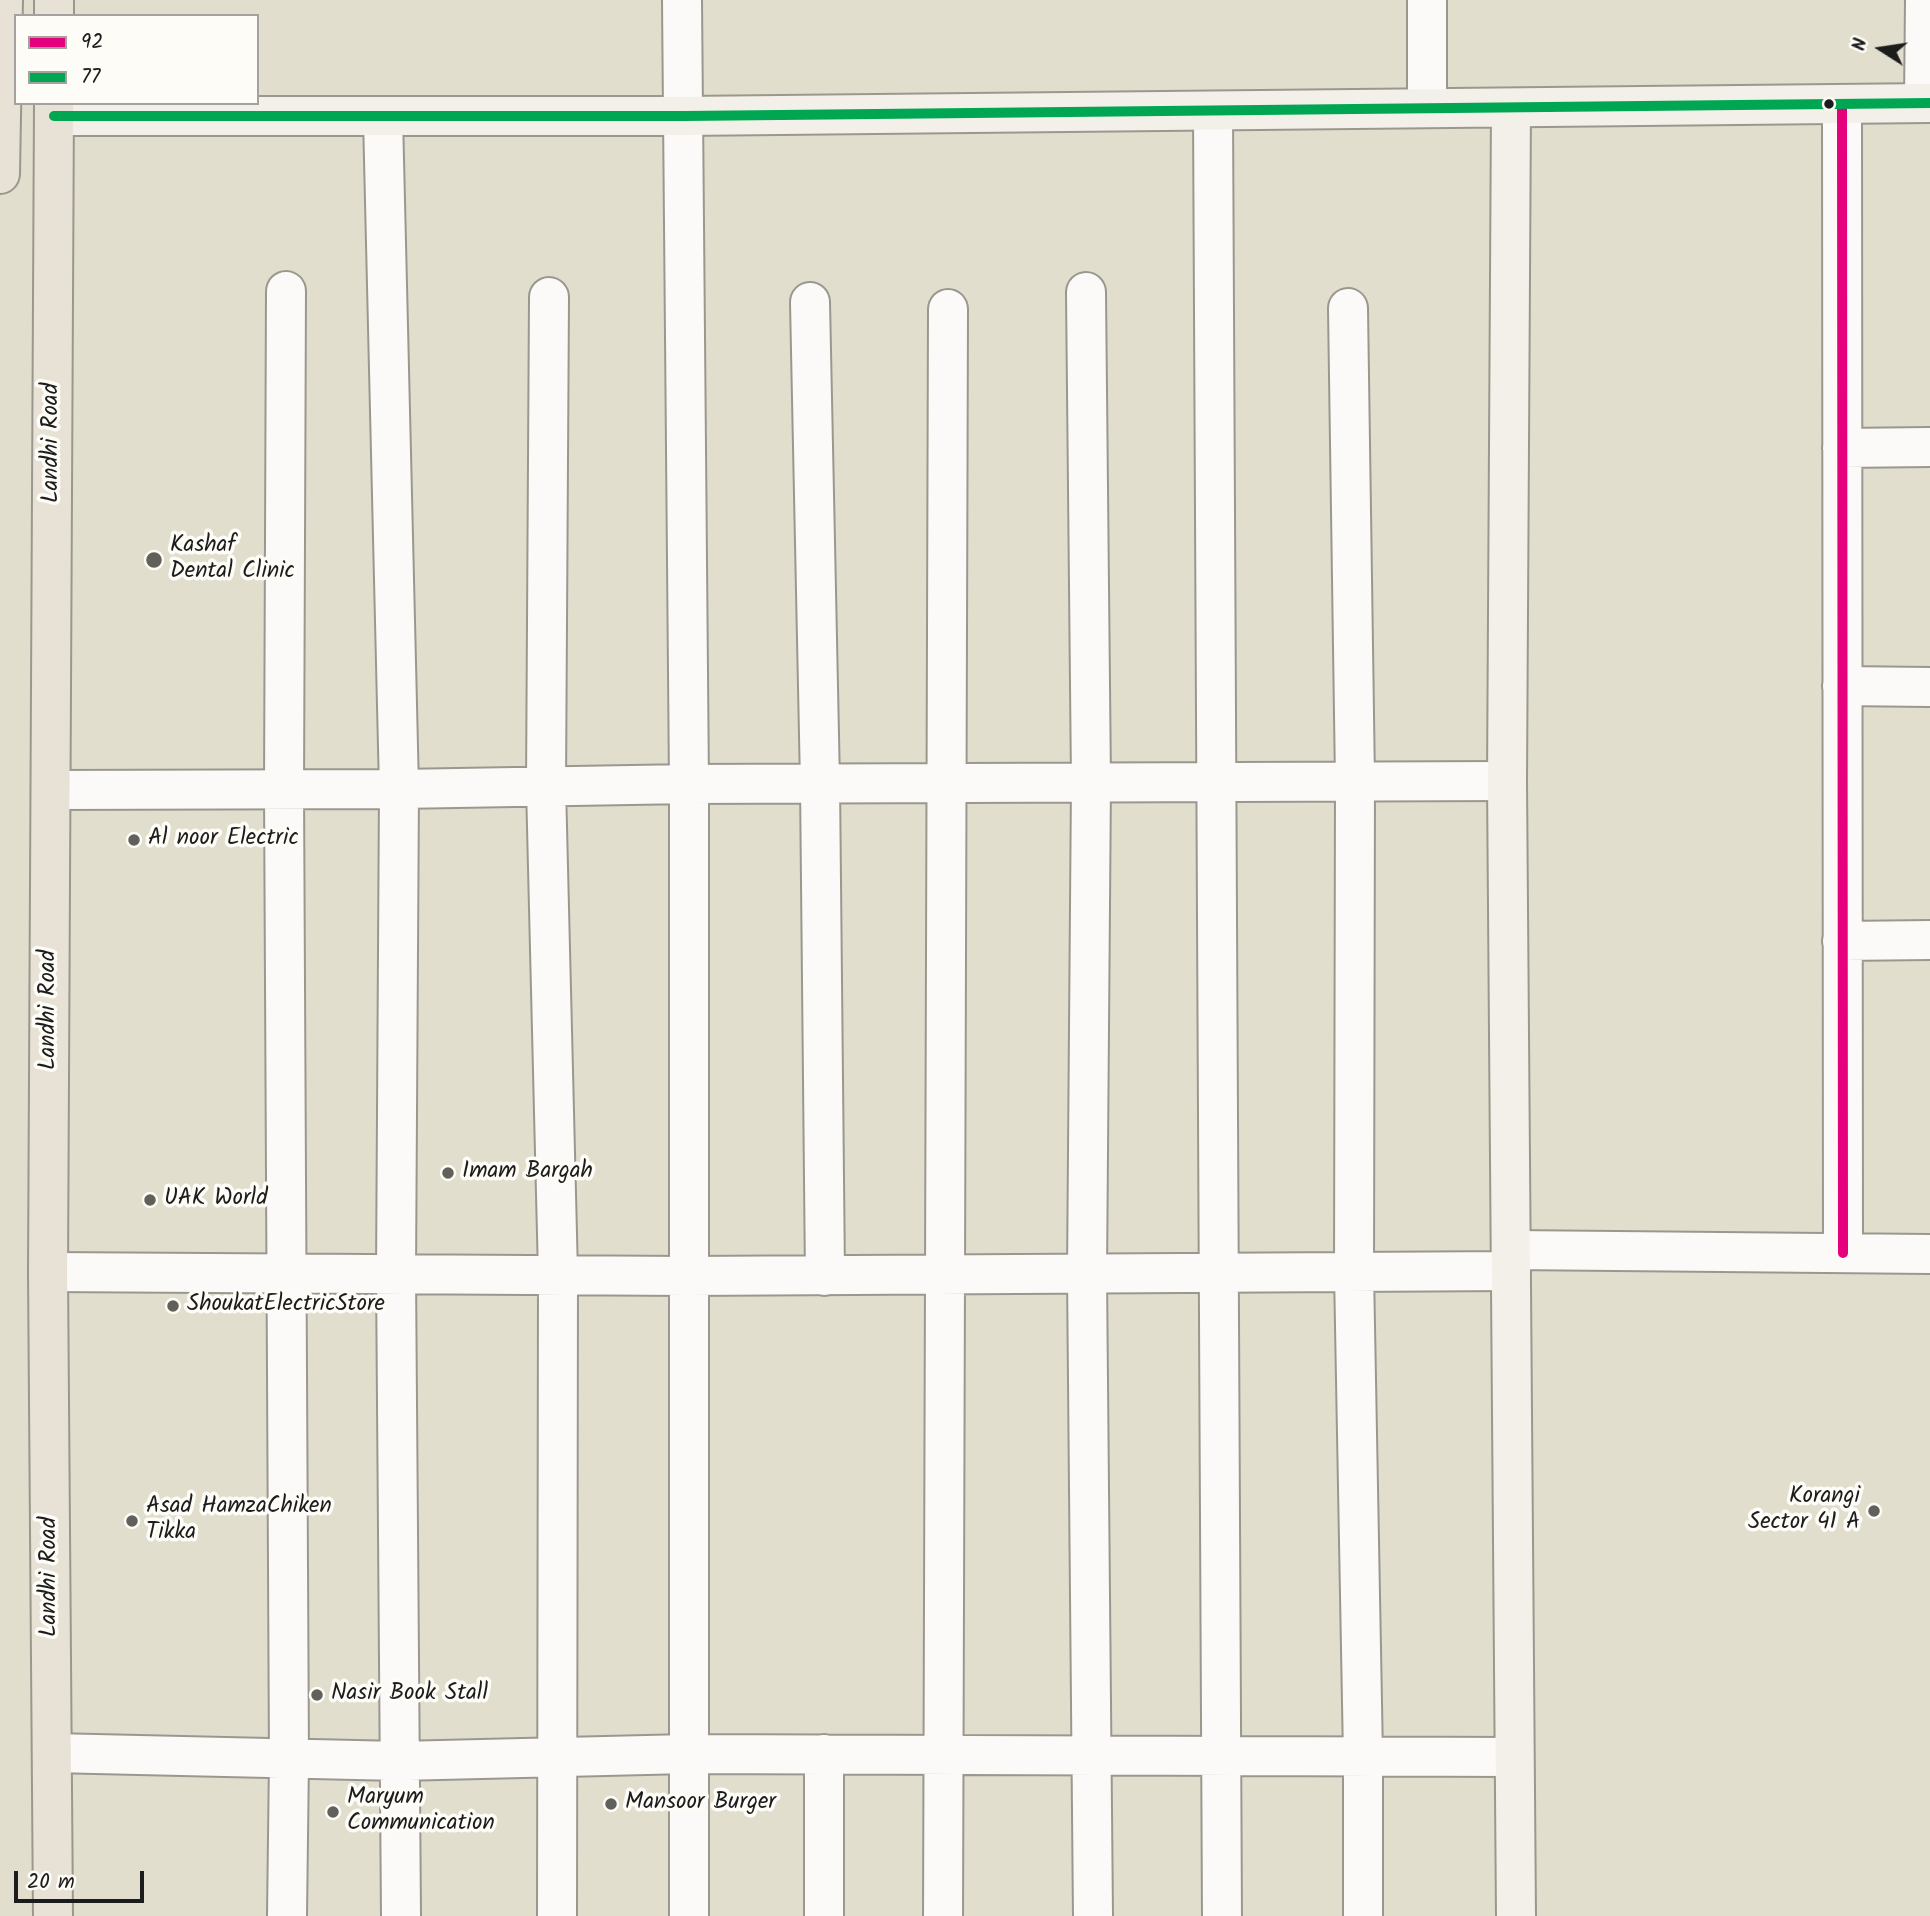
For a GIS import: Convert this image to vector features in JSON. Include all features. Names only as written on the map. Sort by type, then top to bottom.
[{"type":"main road","points":[[0,174],[3,0]]},
{"type":"main road","name":"Landhi Road","points":[[53,1916],[48,1272],[54,110]]},
{"type":"street","points":[[682,0],[689,783],[689,1916]]},
{"type":"street","points":[[1427,0],[1427,108]]},
{"type":"street","points":[[54,110],[383,117],[684,116],[1927,103],[1925,0]]},
{"type":"street","points":[[1842,104],[1843,1253]]},
{"type":"street","points":[[1511,107],[1507,781],[1516,1916]]},
{"type":"street","points":[[1213,111],[1222,1916]]},
{"type":"street","points":[[383,117],[399,789],[396,1275],[401,1916]]},
{"type":"street","points":[[286,291],[284,789],[288,1274],[287,1916]]},
{"type":"street","points":[[1086,292],[1091,782],[1087,1274],[1093,1916]]},
{"type":"street","points":[[549,296],[546,786],[558,1275],[557,1916]]},
{"type":"street","points":[[810,302],[820,783],[825,1276]]},
{"type":"street","points":[[1348,308],[1355,781],[1354,1272],[1363,1756],[1363,1916]]},
{"type":"street","points":[[943,1916],[948,309]]},
{"type":"street","points":[[1842,448],[1930,447]]},
{"type":"street","points":[[1842,686],[1930,687]]},
{"type":"street","points":[[51,790],[399,789],[689,783],[1507,781]]},
{"type":"street","points":[[1842,941],[1930,940]]},
{"type":"street","points":[[48,1272],[688,1276],[1354,1272],[1511,1261],[1843,1253],[1930,1254]]},
{"type":"street","points":[[52,1753],[398,1760],[688,1754],[1514,1757]]},
{"type":"street","points":[[824,1754],[824,1916]]},
{"type":"transit line","name":"77","points":[[54,116],[684,116],[1930,103]]},
{"type":"transit line","name":"92","points":[[1842,104],[1843,1253]]},
{"type":"place","name":"Kashaf Dental Clinic","points":[[154,560]]},
{"type":"place","name":"Al noor Electric","points":[[134,840]]},
{"type":"place","name":"Imam Bargah","points":[[448,1173]]},
{"type":"place","name":"UAK World","points":[[150,1200]]},
{"type":"place","name":"ShoukatElectricStore","points":[[173,1306]]},
{"type":"place","name":"Korangi Sector 41 A","points":[[1874,1511]]},
{"type":"place","name":"Asad HamzaChiken Tikka","points":[[132,1521]]},
{"type":"place","name":"Nasir Book Stall","points":[[317,1695]]},
{"type":"place","name":"Mansoor Burger","points":[[611,1804]]},
{"type":"place","name":"Maryum Communication","points":[[333,1812]]}]
